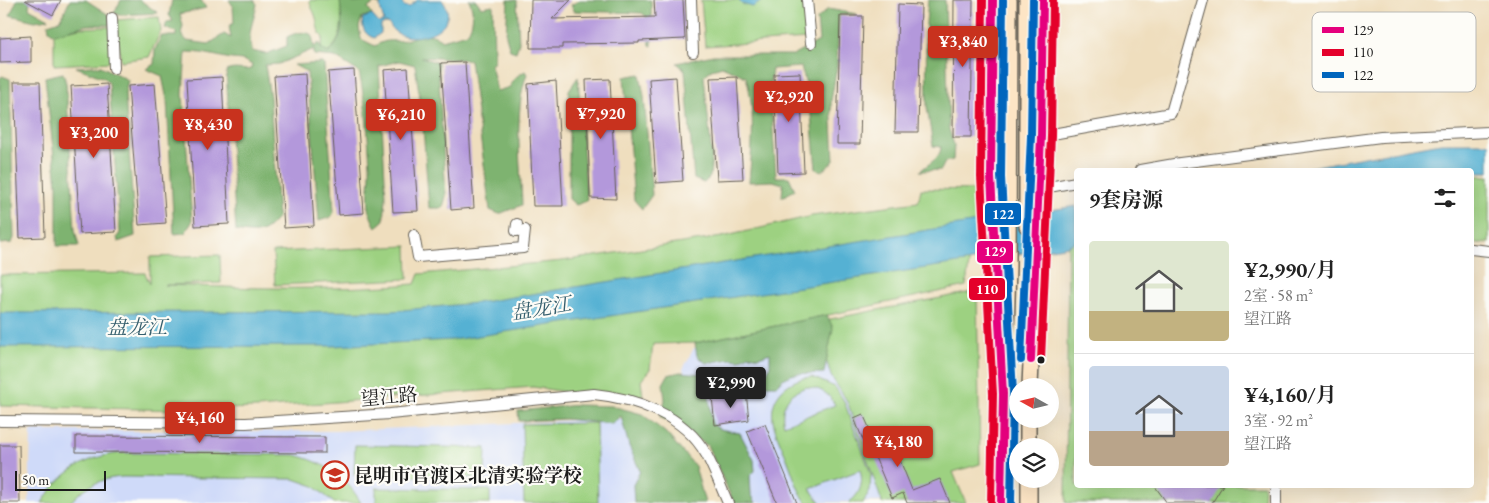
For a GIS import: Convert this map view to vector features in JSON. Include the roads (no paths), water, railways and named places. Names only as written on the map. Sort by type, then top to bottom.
[{"type":"main road","points":[[993,0],[992,195],[1002,266]]},
{"type":"main road","points":[[1002,503],[1002,266],[1009,193],[1009,0]]},
{"type":"main road","points":[[1027,0],[1027,163],[1033,190]]},
{"type":"main road","points":[[1029,378],[1033,190],[1040,136],[1043,0]]},
{"type":"main road","points":[[1029,488],[1029,503]]},
{"type":"street","points":[[691,0],[693,52]]},
{"type":"street","points":[[807,0],[811,43]]},
{"type":"street","points":[[1040,136],[1171,113],[1203,0]]},
{"type":"street","points":[[112,18],[114,68]]},
{"type":"street","points":[[1151,168],[1381,137],[1489,132]]},
{"type":"street","points":[[1033,190],[1074,182]]},
{"type":"street","points":[[414,235],[418,257],[523,248],[525,230],[516,231],[517,224]]},
{"type":"street","points":[[1474,249],[1489,251]]},
{"type":"street","name":"望江路","points":[[0,421],[246,423],[390,414],[594,394],[614,396],[636,401],[670,418],[688,431],[705,452],[728,503]]},
{"type":"street","points":[[1276,488],[1276,503]]},
{"type":"water","points":[[381,0],[401,0],[404,6],[409,7],[417,0],[442,0],[448,15],[444,24],[427,35],[405,36],[399,34],[385,23],[381,25],[381,33],[374,38],[364,31],[363,18],[372,15],[379,23],[384,21],[380,8]]},
{"type":"water","points":[[738,0],[764,0],[753,7],[742,4]]},
{"type":"water","points":[[1441,143],[1489,143],[1489,172],[1474,172],[1474,168],[1305,168]]},
{"type":"water","name":"盘龙江","points":[[1074,206],[1074,242],[1064,247],[452,340],[333,346],[0,347],[0,313],[392,311],[476,303]]},
{"type":"place","name":"昆明市官渡区北清实验学校","points":[[335,475]]}]
